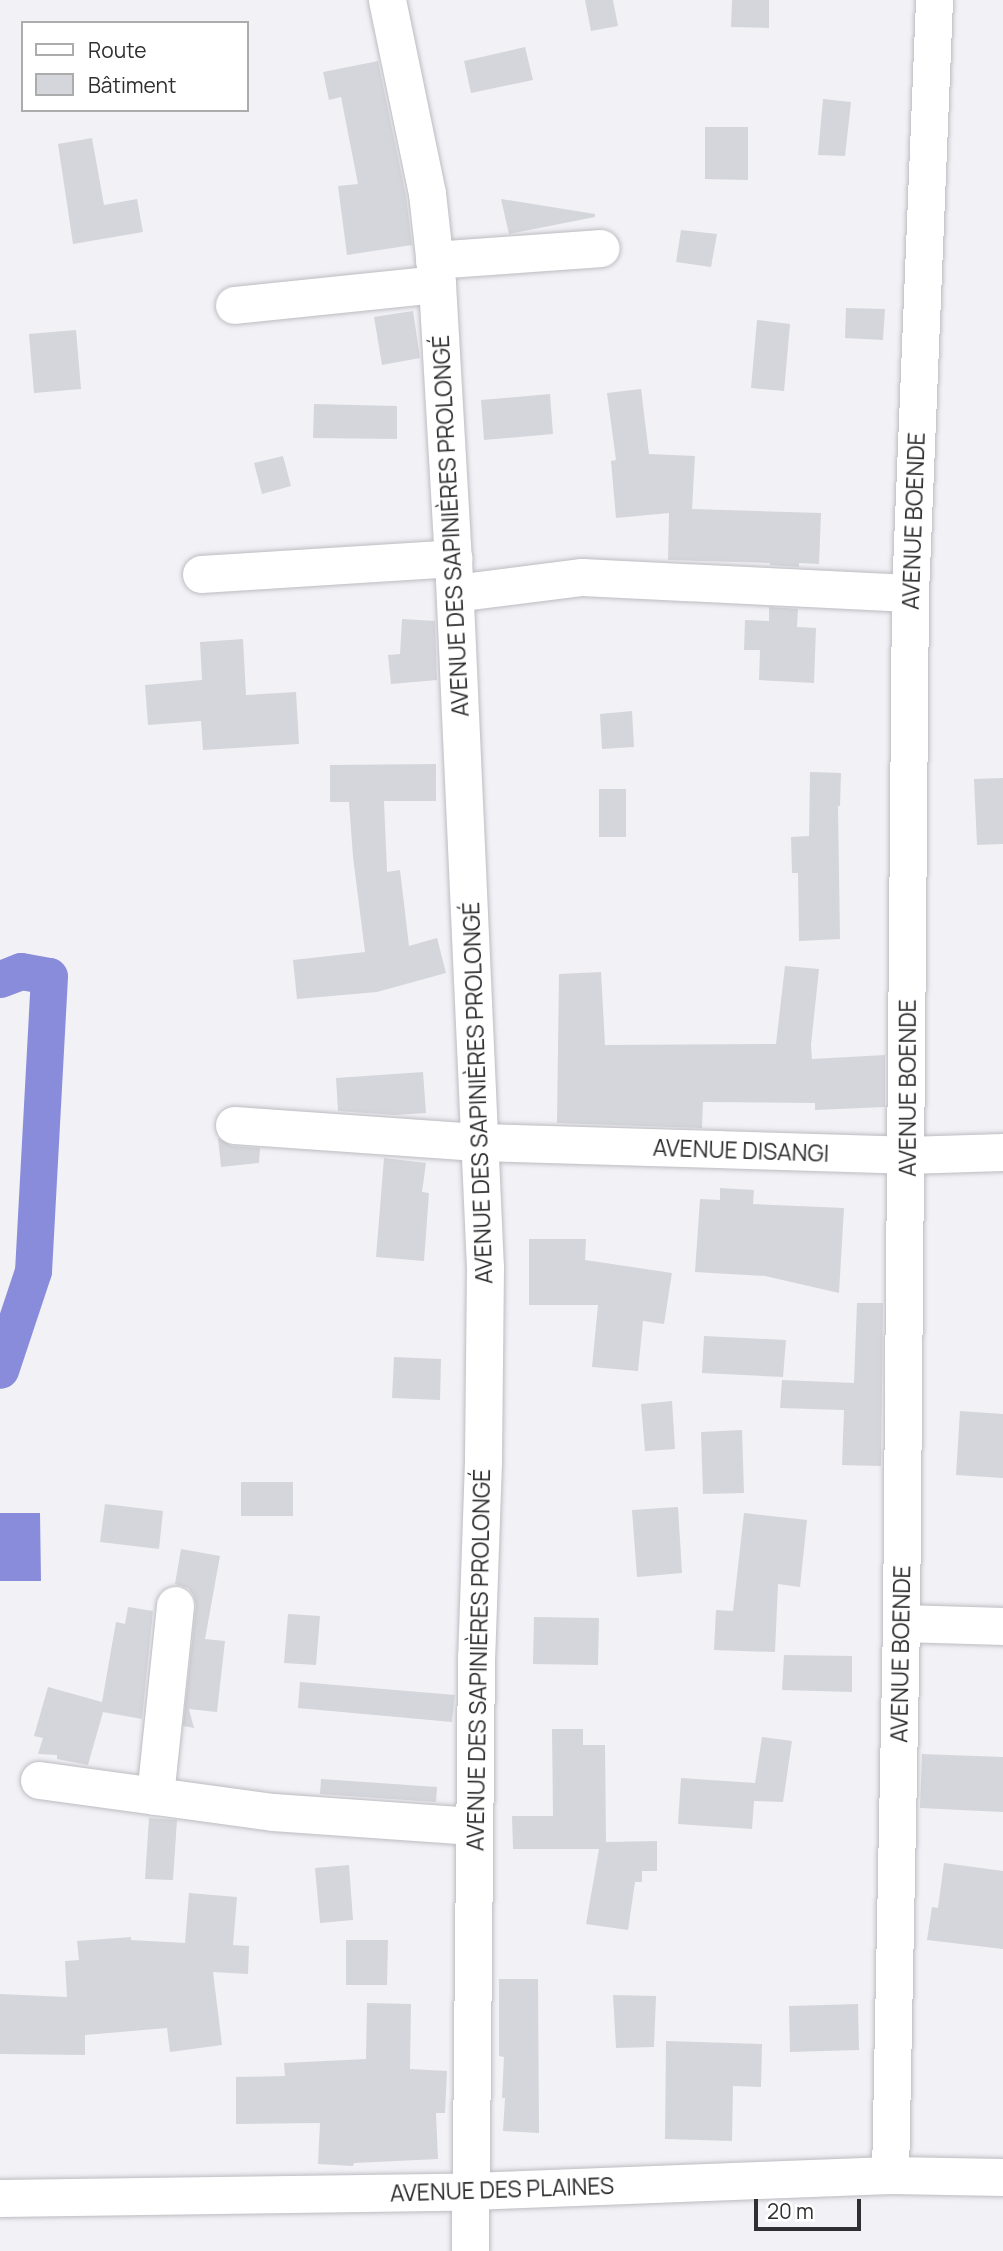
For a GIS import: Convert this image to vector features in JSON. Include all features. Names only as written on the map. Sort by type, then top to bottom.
[{"type":"street","name":"AVENUE DES SAPINIÈRES PROLONGÉ","points":[[387,0],[427,193],[435,272],[455,593],[485,1267],[473,1826],[470,2251]]},
{"type":"street","name":"AVENUE BOENDE","points":[[891,2175],[901,1623],[909,593],[934,0]]},
{"type":"street","points":[[234,304],[601,247]]},
{"type":"street","points":[[201,574],[453,558]]},
{"type":"street","points":[[455,593],[582,577],[909,593]]},
{"type":"street","name":"AVENUE DISANGI","points":[[234,1125],[480,1142],[906,1155],[1003,1153]]},
{"type":"street","points":[[155,1796],[174,1605]]},
{"type":"street","points":[[901,1623],[1003,1626]]},
{"type":"street","points":[[38,1780],[298,1814],[473,1826]]},
{"type":"street","name":"AVENUE DES PLAINES","points":[[0,2199],[472,2191],[891,2175],[1003,2177]]},
{"type":"water","points":[[0,1513],[40,1513],[41,1581],[0,1581]]},
{"type":"building","points":[[585,0],[613,0],[618,26],[591,31]]},
{"type":"building","points":[[732,0],[769,0],[769,28],[731,27]]},
{"type":"building","points":[[525,47],[533,80],[471,93],[464,61]]},
{"type":"building","points":[[378,61],[406,196],[412,245],[347,255],[338,186],[358,184],[341,97],[329,100],[323,72]]},
{"type":"building","points":[[823,99],[851,102],[845,156],[818,155]]},
{"type":"building","points":[[705,127],[748,127],[748,180],[705,179]]},
{"type":"building","points":[[92,138],[104,205],[137,199],[143,232],[73,244],[58,144]]},
{"type":"building","points":[[501,199],[595,214],[595,217],[509,234]]},
{"type":"building","points":[[681,230],[717,234],[711,267],[676,262]]},
{"type":"building","points":[[846,308],[885,309],[883,340],[845,338]]},
{"type":"building","points":[[413,311],[420,358],[382,365],[374,317]]},
{"type":"building","points":[[757,320],[790,324],[784,391],[751,388]]},
{"type":"building","points":[[76,330],[81,389],[34,393],[29,334]]},
{"type":"building","points":[[641,389],[649,454],[695,456],[692,509],[821,513],[819,564],[799,563],[799,567],[770,563],[668,560],[669,513],[616,518],[611,461],[616,460],[607,393]]},
{"type":"building","points":[[550,394],[553,434],[484,440],[481,400]]},
{"type":"building","points":[[314,404],[397,406],[397,439],[313,438]]},
{"type":"building","points":[[283,456],[291,486],[262,494],[254,463]]},
{"type":"building","points":[[769,607],[798,609],[797,627],[816,628],[814,683],[759,680],[760,650],[744,650],[745,620],[769,621]]},
{"type":"building","points":[[402,619],[435,621],[437,680],[391,684],[388,655],[400,654]]},
{"type":"building","points":[[243,639],[246,695],[296,692],[299,744],[203,750],[201,721],[148,725],[145,685],[202,680],[200,642]]},
{"type":"building","points":[[632,711],[634,747],[602,749],[600,714]]},
{"type":"building","points":[[436,764],[436,801],[384,801],[387,872],[400,870],[409,946],[437,938],[446,973],[377,992],[297,999],[293,960],[365,952],[349,802],[330,802],[330,765]]},
{"type":"building","points":[[810,772],[841,773],[838,806],[840,939],[799,941],[798,873],[792,873],[791,837],[809,836]]},
{"type":"building","points":[[1003,778],[1003,844],[977,845],[974,779]]},
{"type":"building","points":[[599,789],[626,789],[626,837],[599,837]]},
{"type":"building","points":[[785,966],[819,969],[812,1059],[885,1055],[885,1107],[815,1110],[815,1103],[703,1102],[702,1128],[557,1123],[559,974],[601,972],[605,1045],[776,1044]]},
{"type":"building","points":[[423,1072],[426,1113],[395,1115],[338,1111],[336,1078]]},
{"type":"building","points":[[218,1138],[232,1146],[260,1148],[259,1163],[221,1167]]},
{"type":"building","points":[[384,1158],[426,1163],[422,1192],[429,1193],[424,1261],[376,1257]]},
{"type":"building","points":[[720,1188],[754,1190],[753,1204],[844,1208],[839,1293],[765,1276],[695,1272],[700,1199],[720,1200]]},
{"type":"building","points":[[529,1239],[586,1239],[585,1260],[672,1273],[664,1324],[643,1321],[638,1371],[592,1367],[598,1305],[529,1305]]},
{"type":"building","points":[[857,1303],[883,1303],[881,1466],[842,1465],[844,1410],[780,1408],[782,1380],[854,1383]]},
{"type":"building","points":[[704,1336],[786,1340],[783,1377],[702,1373]]},
{"type":"building","points":[[394,1357],[441,1359],[440,1400],[392,1398]]},
{"type":"building","points":[[672,1401],[675,1449],[645,1451],[641,1404]]},
{"type":"building","points":[[960,1411],[1003,1414],[1003,1478],[956,1475]]},
{"type":"building","points":[[742,1430],[744,1493],[703,1494],[701,1432]]},
{"type":"building","points":[[241,1482],[293,1482],[293,1516],[241,1516]]},
{"type":"building","points":[[105,1504],[163,1511],[159,1549],[100,1542]]},
{"type":"building","points":[[678,1507],[682,1573],[637,1577],[632,1510]]},
{"type":"building","points":[[744,1513],[807,1520],[800,1587],[778,1584],[775,1652],[714,1650],[716,1610],[733,1611]]},
{"type":"building","points":[[181,1549],[220,1556],[205,1639],[225,1641],[217,1712],[189,1709],[194,1728],[183,1726],[196,1606],[194,1596],[188,1588],[175,1584]]},
{"type":"building","points":[[128,1607],[153,1611],[142,1719],[103,1712],[88,1765],[57,1759],[57,1755],[38,1754],[43,1738],[34,1736],[48,1687],[102,1702],[116,1622],[125,1624]]},
{"type":"building","points":[[288,1614],[320,1616],[316,1665],[284,1663]]},
{"type":"building","points":[[534,1617],[599,1618],[598,1665],[533,1664]]},
{"type":"building","points":[[784,1655],[852,1656],[852,1692],[782,1690]]},
{"type":"building","points":[[300,1682],[455,1695],[452,1722],[298,1708]]},
{"type":"building","points":[[552,1729],[583,1729],[583,1745],[605,1745],[606,1842],[657,1841],[657,1871],[642,1871],[642,1882],[635,1882],[628,1930],[586,1924],[599,1849],[513,1849],[512,1816],[553,1816]]},
{"type":"building","points":[[762,1737],[792,1741],[783,1802],[754,1801],[752,1829],[678,1824],[681,1778],[755,1783]]},
{"type":"building","points":[[922,1754],[1003,1757],[1003,1812],[920,1808]]},
{"type":"building","points":[[321,1779],[437,1787],[436,1802],[320,1794]]},
{"type":"building","points":[[149,1818],[177,1820],[173,1880],[145,1879]]},
{"type":"building","points":[[944,1863],[1003,1871],[1003,1949],[927,1940],[932,1907],[938,1908]]},
{"type":"building","points":[[349,1865],[353,1920],[320,1923],[315,1868]]},
{"type":"building","points":[[189,1893],[237,1897],[233,1945],[249,1946],[248,1974],[213,1972],[222,2045],[170,2052],[167,2028],[85,2035],[85,2055],[0,2054],[0,1994],[67,1997],[65,1961],[79,1960],[77,1941],[131,1937],[131,1940],[185,1943]]},
{"type":"building","points":[[346,1940],[388,1940],[387,1985],[346,1985]]},
{"type":"building","points":[[499,1979],[538,1979],[539,2133],[503,2131],[504,2057],[499,2056]]},
{"type":"building","points":[[613,1995],[656,1996],[654,2047],[616,2048]]},
{"type":"building","points":[[367,2003],[411,2004],[410,2069],[447,2071],[445,2113],[436,2113],[438,2159],[354,2163],[353,2166],[318,2164],[320,2123],[236,2124],[236,2077],[285,2076],[284,2063],[366,2059]]},
{"type":"building","points":[[858,2004],[859,2050],[790,2052],[789,2006]]},
{"type":"building","points":[[666,2041],[762,2044],[761,2087],[733,2086],[732,2141],[665,2139]]},
{"type":"waterway","points":[[0,979],[21,971],[49,976],[33,1271],[0,1370]]}]
